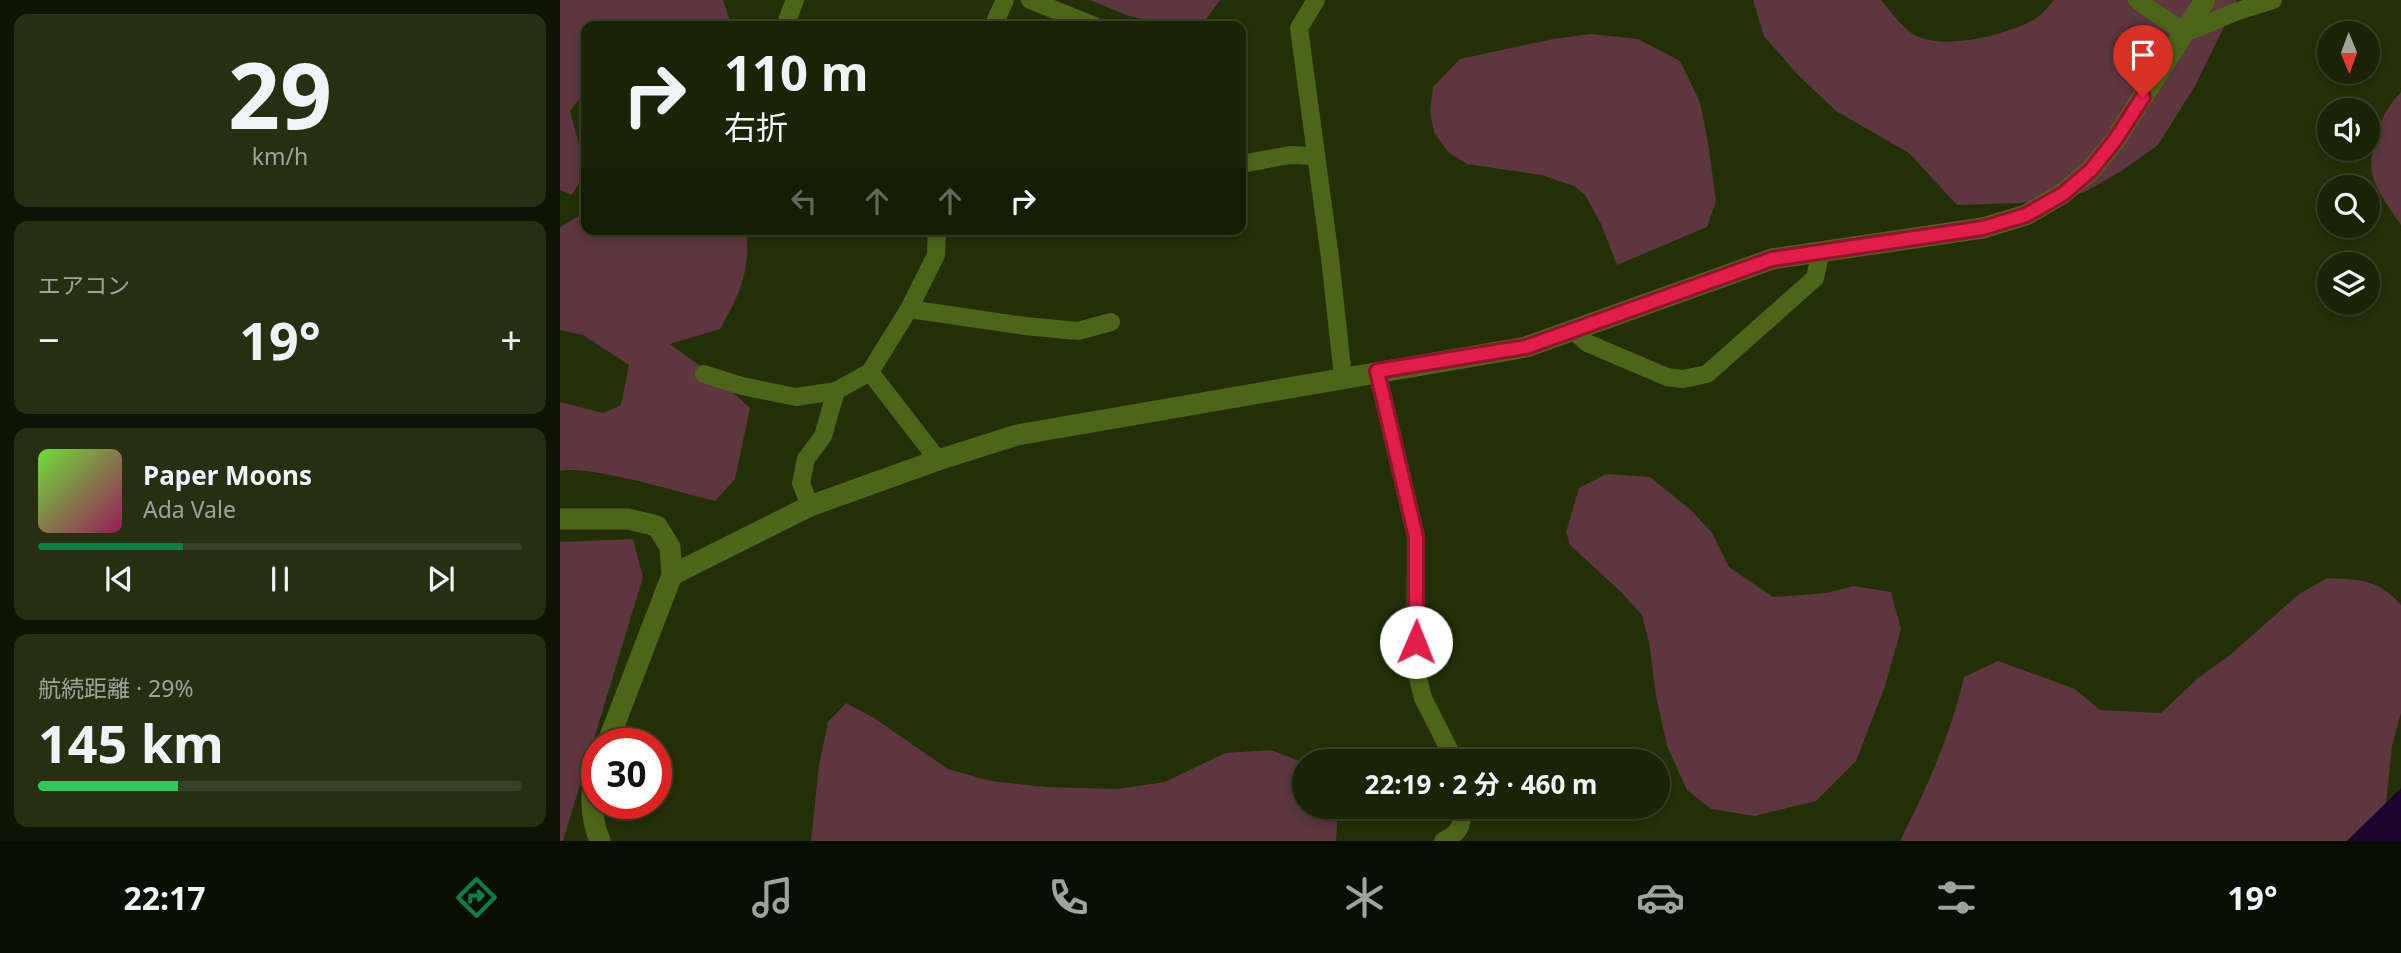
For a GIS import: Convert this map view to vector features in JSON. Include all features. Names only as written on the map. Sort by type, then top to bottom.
[{"type":"street","points":[[787,21],[795,0]]},
{"type":"street","points":[[995,21],[1004,0]]},
{"type":"street","points":[[1030,0],[1082,21]]},
{"type":"street","points":[[1316,0],[1299,28],[1343,377]]},
{"type":"street","points":[[2137,0],[2185,33]]},
{"type":"street","points":[[672,575],[810,506],[1017,435],[1526,347],[1772,259],[1983,228],[2026,215],[2063,194],[2091,170],[2115,140],[2205,0]]},
{"type":"street","points":[[2185,33],[2273,0]]},
{"type":"street","points":[[1246,164],[1290,155],[1315,156]]},
{"type":"street","points":[[704,374],[742,386],[796,397],[836,391],[870,372],[909,309],[936,255],[937,235]]},
{"type":"street","points":[[1574,331],[1587,343],[1667,377],[1683,379],[1707,374],[1815,278],[1821,250]]},
{"type":"street","points":[[909,309],[1026,327],[1078,331],[1111,322]]},
{"type":"street","points":[[1377,371],[1416,537],[1415,666],[1423,698],[1449,749]]},
{"type":"street","points":[[870,372],[938,460]]},
{"type":"street","points":[[810,506],[801,483],[806,458],[823,436],[836,391]]},
{"type":"street","points":[[560,519],[628,519],[657,526],[670,547],[672,575],[613,728]]},
{"type":"street","points":[[593,819],[600,841]]},
{"type":"street","points":[[1443,841],[1454,836],[1462,825],[1462,819]]},
{"type":"shaded area","points":[[560,0],[723,0],[730,21],[581,21],[581,97],[570,111],[581,152],[581,180],[572,195],[560,190]]},
{"type":"shaded area","points":[[1090,0],[1220,0],[1205,21],[1149,21]]},
{"type":"shaded area","points":[[1753,0],[1881,0],[1910,32],[1927,40],[1942,42],[1975,39],[2023,25],[2038,17],[2054,0],[2237,0],[2195,86],[2158,145],[2123,170],[2083,193],[2021,203],[1957,205],[1909,153],[1836,111],[1797,74],[1764,36]]},
{"type":"shaded area","points":[[1591,34],[1638,39],[1680,61],[1700,102],[1716,201],[1707,227],[1617,265],[1601,224],[1585,195],[1574,186],[1541,175],[1467,164],[1448,152],[1434,132],[1430,112],[1433,87],[1460,59],[1553,39]]},
{"type":"shaded area","points":[[2401,92],[2401,225],[2380,192],[2380,175],[2372,175],[2371,162],[2380,161],[2380,125]]},
{"type":"shaded area","points":[[581,215],[581,235],[746,235],[747,257],[742,281],[720,329],[670,344],[718,379],[750,408],[735,479],[715,501],[612,475],[560,471],[560,402],[603,413],[621,405],[629,365],[583,335],[560,330],[560,227]]},
{"type":"shaded area","points":[[1606,474],[1650,477],[1691,510],[1712,533],[1729,567],[1773,597],[1827,593],[1853,586],[1891,592],[1901,629],[1885,686],[1856,761],[1816,801],[1755,816],[1711,809],[1687,790],[1667,746],[1642,615],[1570,545],[1566,532],[1579,488]]},
{"type":"shaded area","points":[[633,539],[643,577],[597,728],[581,728],[581,782],[563,841],[560,841],[560,542]]},
{"type":"shaded area","points":[[2327,578],[2358,580],[2376,585],[2401,605],[2401,713],[2392,746],[2385,813],[2356,841],[1900,841],[1937,761],[1964,677],[1998,661],[2075,689],[2100,710],[2161,713],[2198,678],[2230,655],[2299,594]]},
{"type":"shaded area","points":[[846,703],[874,718],[948,769],[991,781],[1047,787],[1117,789],[1165,782],[1225,753],[1271,750],[1292,758],[1292,819],[1337,819],[1336,841],[811,841],[819,765],[828,722]]},
{"type":"shaded area","points":[[2401,788],[2401,841],[2347,841],[2353,835]]},
{"type":"route","points":[[1416,642],[1416,537],[1377,371],[1526,347],[1772,259],[1983,228],[2026,215],[2063,194],[2091,170],[2115,140],[2143,97]]}]
